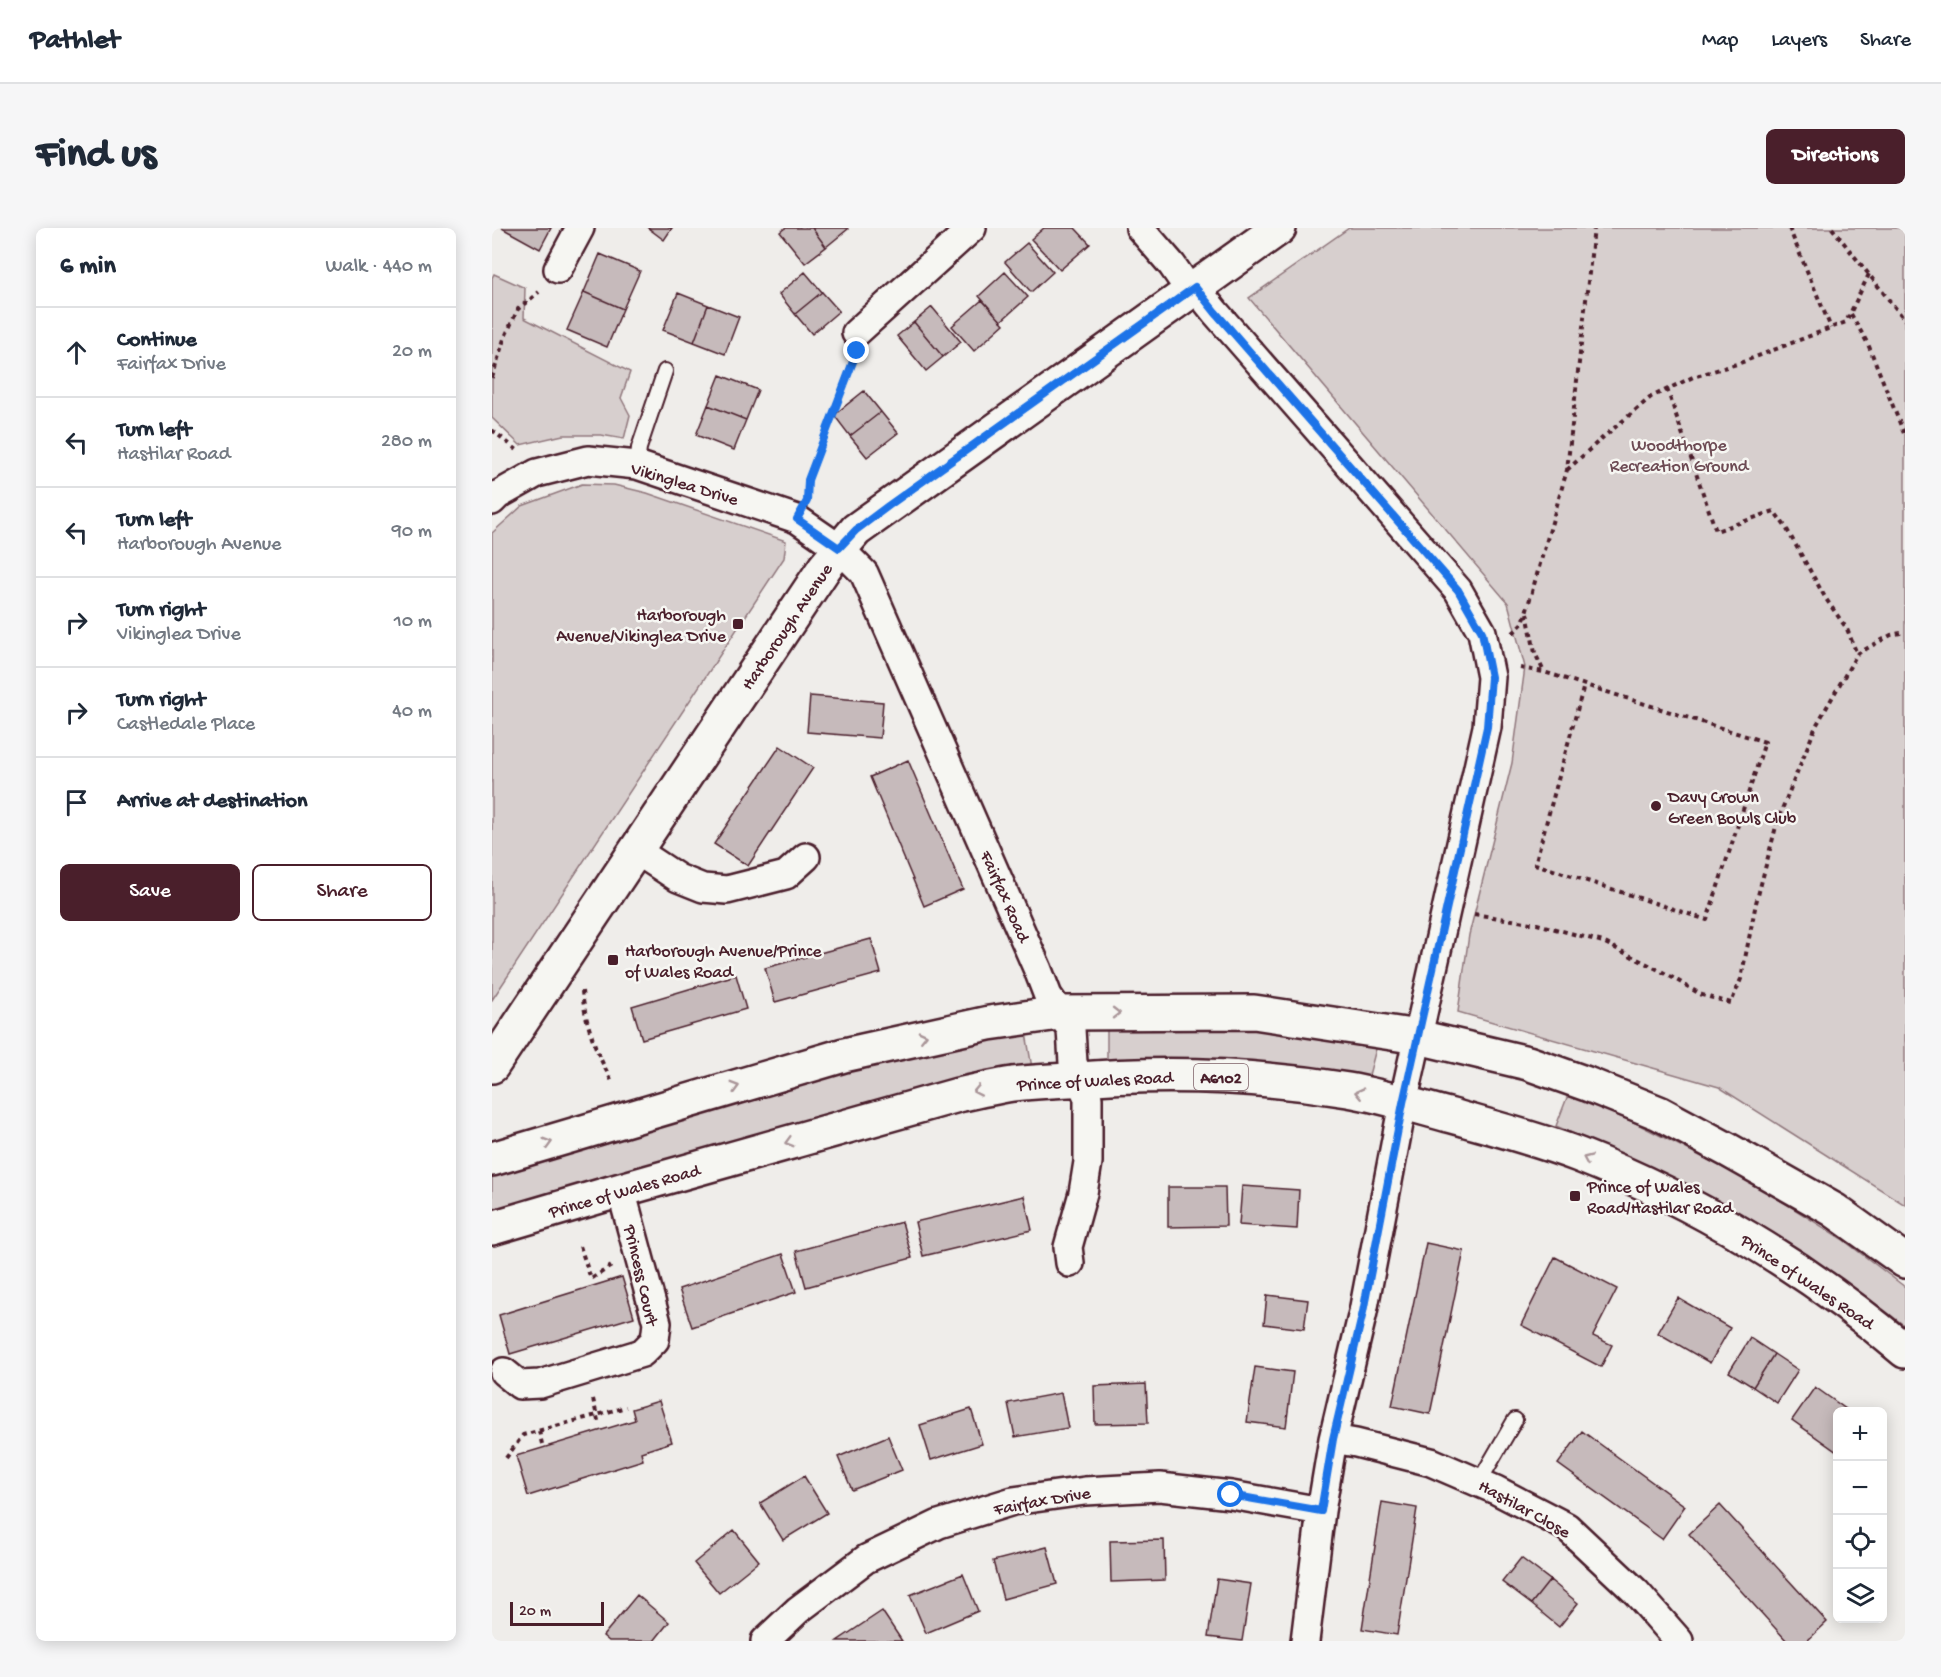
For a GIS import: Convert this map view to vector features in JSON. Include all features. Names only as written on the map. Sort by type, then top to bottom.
[{"type":"main road","name":"Harborough Avenue","points":[[492,1066],[839,548],[856,530],[888,506],[1279,228]]},
{"type":"main road","points":[[492,1159],[844,1055],[989,1023],[1059,1013],[1254,1012],[1418,1037],[1528,1063],[1659,1113],[1834,1210],[1905,1261]]},
{"type":"main road","name":"Prince of Wales Road","points":[[492,1228],[958,1095],[1014,1084],[1110,1076],[1244,1078],[1349,1090],[1542,1142],[1580,1155],[1702,1213],[1764,1248],[1822,1286],[1905,1351]]},
{"type":"street","points":[[558,269],[580,228]]},
{"type":"street","points":[[856,333],[972,228]]},
{"type":"street","points":[[1140,228],[1458,590],[1482,632],[1491,677],[1487,727],[1403,1103],[1363,1312],[1333,1439],[1321,1511],[1305,1641]]},
{"type":"street","name":"Vikinglea Drive","points":[[492,501],[498,495],[537,473],[588,460],[637,465],[797,519],[839,548]]},
{"type":"street","name":"Fairfax Road","points":[[839,548],[864,573],[1048,996],[1071,1029],[1073,1063],[1088,1098],[1088,1162],[1083,1193],[1068,1247],[1070,1263]]},
{"type":"street","points":[[637,851],[678,878],[703,888],[728,890],[786,875],[806,857]]},
{"type":"street","name":"Princess Court","points":[[504,1371],[520,1385],[540,1384],[642,1353],[655,1340],[657,1323],[621,1190]]},
{"type":"street","name":"Hastilar Close","points":[[1333,1439],[1431,1462],[1479,1482],[1567,1527],[1636,1592],[1679,1641]]},
{"type":"street","name":"Fairfax Drive","points":[[765,1641],[798,1610],[866,1559],[939,1524],[1013,1501],[1085,1491],[1160,1487],[1231,1495],[1321,1511]]},
{"type":"lane","points":[[637,465],[639,448],[665,371]]},
{"type":"lane","points":[[1479,1482],[1515,1420]]},
{"type":"path","points":[[1510,635],[1522,623],[1567,470],[1594,228]]},
{"type":"path","points":[[1789,228],[1832,328]]},
{"type":"path","points":[[1832,228],[1905,320]]},
{"type":"path","points":[[492,378],[504,339],[518,309],[551,282],[558,269]]},
{"type":"path","points":[[1567,470],[1651,396],[1693,377],[1740,363],[1846,322],[1869,274]]},
{"type":"path","points":[[1850,313],[1868,344],[1905,436]]},
{"type":"path","points":[[797,519],[807,501],[808,480],[857,351],[856,333]]},
{"type":"path","points":[[1667,389],[1716,531],[1774,511],[1785,526],[1826,599],[1847,629],[1857,654]]},
{"type":"path","points":[[1526,611],[1535,653],[1544,672]]},
{"type":"path","points":[[1470,913],[1537,924],[1603,942],[1661,971],[1702,995],[1731,1003],[1741,979],[1756,903],[1778,819],[1816,726],[1857,654],[1891,635],[1905,632]]},
{"type":"path","points":[[1516,668],[1544,672],[1765,742],[1707,920],[1535,864],[1584,685]]},
{"type":"path","points":[[582,988],[588,1024],[602,1064],[613,1083]]},
{"type":"path","points":[[580,1246],[591,1279],[617,1262]]},
{"type":"path","points":[[506,1458],[523,1435],[626,1407]]},
{"type":"path","points":[[539,1431],[542,1444]]},
{"type":"green space","name":"Woodthorpe Recreation Ground","points":[[1349,228],[1905,228],[1905,1205],[1719,1087],[1458,1012],[1469,935],[1512,763],[1525,667],[1508,603],[1249,298]]},
{"type":"green space","points":[[494,274],[525,288],[524,318],[630,372],[621,398],[630,415],[624,439],[601,435],[563,435],[520,445],[492,418],[492,278]]},
{"type":"green space","points":[[582,484],[614,485],[647,493],[786,541],[784,558],[492,1000],[492,533],[522,506]]},
{"type":"green space","points":[[1107,1025],[1207,1026],[1279,1030],[1377,1045],[1368,1079],[1311,1068],[1252,1062],[1107,1060]]},
{"type":"green space","points":[[1026,1033],[1032,1068],[923,1087],[492,1210],[492,1176],[726,1104],[941,1045]]},
{"type":"green space","points":[[1568,1095],[1622,1116],[1753,1183],[1842,1239],[1905,1287],[1905,1326],[1822,1266],[1737,1214],[1649,1168],[1556,1126]]},
{"type":"building","points":[[502,228],[551,228],[540,249]]},
{"type":"building","points":[[648,228],[672,228],[664,240]]},
{"type":"building","points":[[785,228],[812,228],[826,247],[805,263],[780,232]]},
{"type":"building","points":[[812,228],[847,228],[848,229],[826,247]]},
{"type":"building","points":[[1044,228],[1075,228],[1090,244],[1060,270],[1031,239]]},
{"type":"building","points":[[1027,243],[1053,272],[1031,292],[1005,262]]},
{"type":"building","points":[[600,254],[640,271],[623,309],[584,292]]},
{"type":"building","points":[[805,272],[822,292],[795,314],[779,294]]},
{"type":"building","points":[[1005,272],[1028,297],[1001,321],[979,296]]},
{"type":"building","points":[[584,292],[623,309],[607,347],[567,330]]},
{"type":"building","points":[[822,292],[839,311],[812,334],[795,314]]},
{"type":"building","points":[[678,293],[708,305],[694,342],[663,330]]},
{"type":"building","points":[[982,300],[1004,324],[974,351],[952,326]]},
{"type":"building","points":[[708,305],[739,317],[725,354],[694,342]]},
{"type":"building","points":[[932,307],[961,342],[943,357],[914,322]]},
{"type":"building","points":[[914,322],[943,357],[926,371],[897,336]]},
{"type":"building","points":[[720,375],[758,390],[746,420],[708,405]]},
{"type":"building","points":[[864,391],[881,412],[850,436],[834,415]]},
{"type":"building","points":[[708,405],[746,420],[734,450],[696,435]]},
{"type":"building","points":[[881,412],[898,433],[867,457],[850,436]]},
{"type":"building","points":[[810,696],[883,702],[880,738],[807,732]]},
{"type":"building","points":[[780,746],[813,768],[748,866],[714,844]]},
{"type":"building","points":[[908,760],[963,889],[924,906],[870,777]]},
{"type":"building","points":[[871,939],[881,973],[775,1002],[765,968]]},
{"type":"building","points":[[736,975],[746,1009],[642,1039],[632,1006]]},
{"type":"building","points":[[1242,1186],[1299,1190],[1297,1229],[1239,1225]]},
{"type":"building","points":[[1168,1187],[1225,1187],[1226,1226],[1168,1227]]},
{"type":"building","points":[[1024,1196],[1032,1230],[923,1256],[915,1222]]},
{"type":"building","points":[[902,1222],[912,1258],[806,1287],[796,1251]]},
{"type":"building","points":[[1426,1243],[1464,1251],[1430,1414],[1392,1406]]},
{"type":"building","points":[[783,1254],[796,1292],[692,1327],[679,1289]]},
{"type":"building","points":[[1555,1257],[1617,1289],[1593,1336],[1612,1345],[1601,1367],[1521,1325]]},
{"type":"building","points":[[622,1277],[634,1317],[510,1354],[499,1315]]},
{"type":"building","points":[[1267,1295],[1308,1300],[1304,1329],[1264,1324]]},
{"type":"building","points":[[1678,1298],[1730,1328],[1710,1363],[1658,1333]]},
{"type":"building","points":[[1750,1338],[1774,1354],[1753,1387],[1729,1372]]},
{"type":"building","points":[[1774,1354],[1798,1370],[1777,1403],[1753,1387]]},
{"type":"building","points":[[1255,1367],[1293,1372],[1286,1427],[1247,1422]]},
{"type":"building","points":[[1146,1384],[1148,1423],[1095,1424],[1094,1386]]},
{"type":"building","points":[[1815,1387],[1843,1407],[1833,1407],[1833,1449],[1792,1420]]},
{"type":"building","points":[[1061,1393],[1068,1428],[1015,1437],[1008,1403]]},
{"type":"building","points":[[659,1401],[672,1442],[641,1452],[643,1460],[528,1496],[516,1456],[635,1420],[632,1409]]},
{"type":"building","points":[[971,1409],[982,1444],[931,1460],[920,1425]]},
{"type":"building","points":[[1582,1431],[1685,1506],[1662,1539],[1558,1464]]},
{"type":"building","points":[[888,1436],[902,1470],[852,1490],[838,1457]]},
{"type":"building","points":[[804,1476],[827,1513],[783,1540],[760,1503]]},
{"type":"building","points":[[1382,1502],[1417,1508],[1397,1635],[1362,1629]]},
{"type":"building","points":[[1720,1505],[1827,1622],[1807,1641],[1787,1641],[1689,1534]]},
{"type":"building","points":[[734,1530],[759,1561],[719,1593],[694,1563]]},
{"type":"building","points":[[1164,1540],[1165,1580],[1111,1582],[1110,1541]]},
{"type":"building","points":[[1047,1547],[1057,1584],[1003,1599],[993,1561]]},
{"type":"building","points":[[1521,1558],[1550,1580],[1531,1604],[1502,1582]]},
{"type":"building","points":[[963,1574],[978,1611],[926,1633],[910,1595]]},
{"type":"building","points":[[1217,1579],[1251,1584],[1242,1641],[1208,1637]]},
{"type":"building","points":[[1550,1580],[1578,1603],[1559,1627],[1531,1604]]},
{"type":"building","points":[[637,1595],[669,1622],[654,1641],[609,1641],[603,1636]]},
{"type":"building","points":[[882,1611],[902,1641],[837,1641]]},
{"type":"place","name":"Harborough Avenue/Vikinglea Drive","points":[[738,624]]},
{"type":"place","name":"Davy Crown Green Bowls Club","points":[[1656,806]]},
{"type":"place","name":"Harborough Avenue/Prince of Wales Road","points":[[613,960]]},
{"type":"place","name":"Prince of Wales Road/Hastilar Road","points":[[1575,1196]]},
{"type":"route","points":[[857,351],[808,480],[807,501],[797,519],[839,548],[856,530],[888,506],[1195,287],[1458,590],[1482,632],[1491,677],[1487,727],[1403,1103],[1363,1312],[1333,1439],[1321,1511],[1231,1495]]}]
